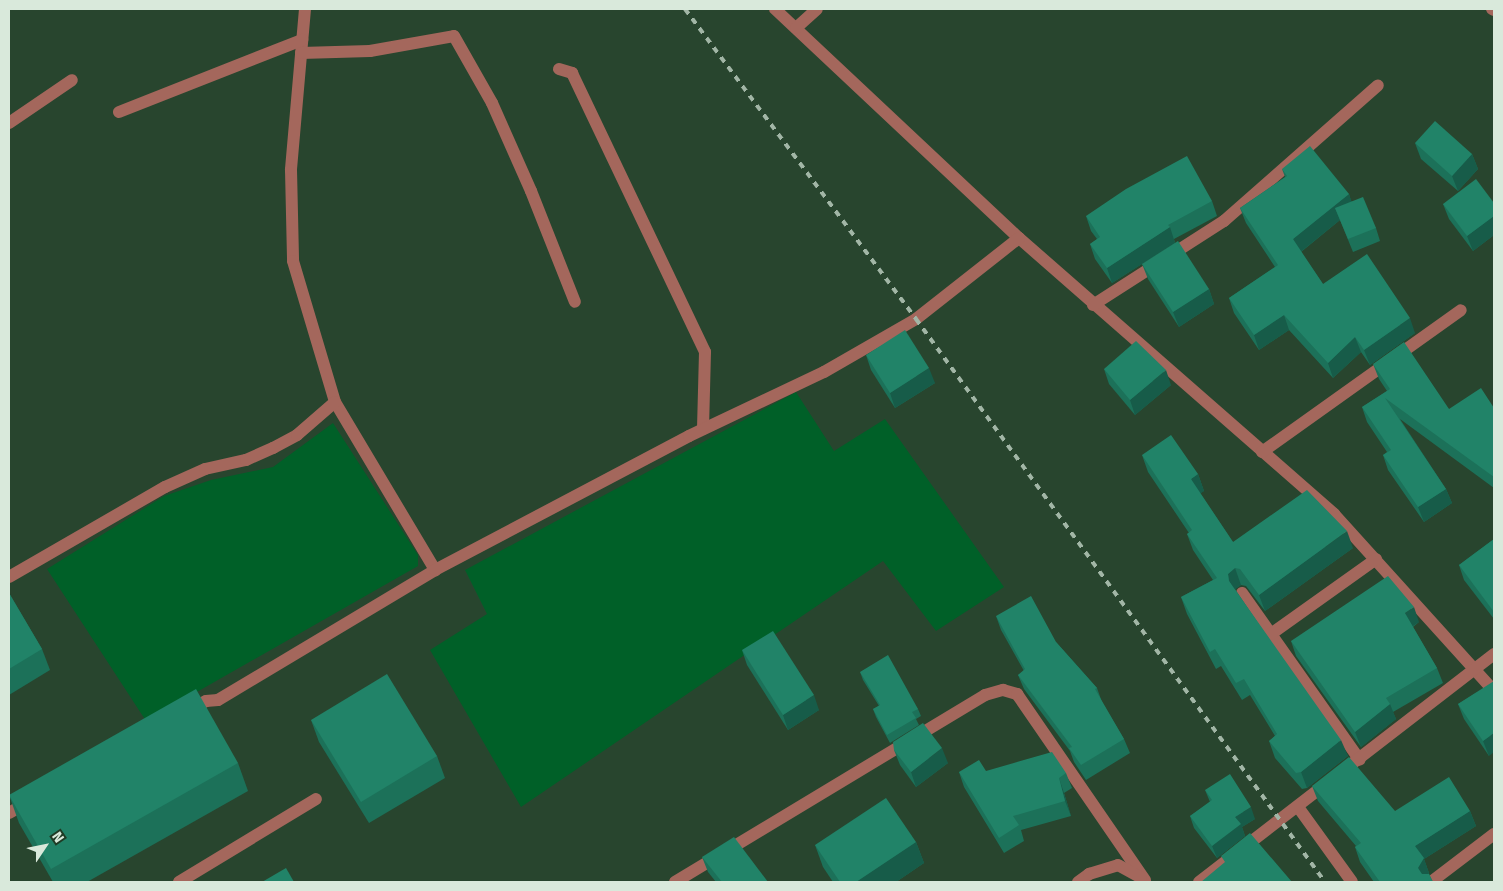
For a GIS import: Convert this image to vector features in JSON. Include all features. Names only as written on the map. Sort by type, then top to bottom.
[{"type":"street","points":[[305,9],[291,170],[293,262],[335,402],[436,570]]},
{"type":"street","points":[[775,9],[1093,305],[1334,514],[1494,691]]},
{"type":"street","points":[[796,28],[817,9]]},
{"type":"street","points":[[119,112],[301,47],[370,51],[454,36],[496,112],[575,302]]},
{"type":"street","points":[[559,69],[572,73],[705,352],[703,429]]},
{"type":"street","points":[[9,123],[72,80]]},
{"type":"street","points":[[1093,305],[1224,221],[1378,86]]},
{"type":"street","points":[[174,718],[206,701],[218,700],[436,570],[703,429],[824,372],[916,318],[1019,238]]},
{"type":"street","points":[[1262,452],[1461,310]]},
{"type":"street","points":[[9,577],[165,487],[205,469],[246,460],[273,448],[297,434],[335,402]]},
{"type":"street","points":[[1271,634],[1376,559]]},
{"type":"street","points":[[1242,593],[1360,760]]},
{"type":"street","points":[[1199,882],[1477,670],[1494,654]]},
{"type":"street","points":[[675,882],[985,695],[1003,690],[1017,694],[1146,881]]},
{"type":"street","points":[[9,813],[44,792]]},
{"type":"street","points":[[179,882],[316,799]]},
{"type":"street","points":[[1298,807],[1352,882]]},
{"type":"street","points":[[1431,882],[1494,834]]},
{"type":"street","points":[[1078,882],[1089,874],[1118,865],[1146,881]]},
{"type":"green space","points":[[796,392],[834,451],[885,419],[1004,587],[936,631],[883,561],[521,807],[430,650],[487,614],[465,570]]},
{"type":"green space","points":[[333,423],[418,555],[418,566],[146,721],[47,569],[164,496],[211,480],[273,467]]},
{"type":"building","points":[[1435,121],[1472,154],[1452,176],[1415,143]]},
{"type":"building","points":[[1310,146],[1349,194],[1293,239],[1323,284],[1367,254],[1410,318],[1364,350],[1355,337],[1328,363],[1284,315],[1254,335],[1229,298],[1278,265],[1240,208],[1287,176],[1282,169]]},
{"type":"building","points":[[1187,156],[1212,201],[1168,225],[1170,227],[1107,268],[1090,244],[1100,237],[1086,216],[1126,189]]},
{"type":"building","points":[[1476,179],[1494,203],[1494,216],[1467,236],[1443,204]]},
{"type":"building","points":[[1363,197],[1376,228],[1348,239],[1335,208]]},
{"type":"building","points":[[1178,241],[1209,289],[1173,312],[1142,264]]},
{"type":"building","points":[[905,330],[929,368],[890,393],[866,355]]},
{"type":"building","points":[[1136,341],[1166,370],[1130,400],[1104,369]]},
{"type":"building","points":[[1404,342],[1449,409],[1481,388],[1494,408],[1494,477],[1385,398],[1446,489],[1418,507],[1383,455],[1391,450],[1362,407],[1390,389],[1373,364]]},
{"type":"building","points":[[1171,435],[1198,474],[1191,479],[1233,542],[1307,490],[1347,531],[1259,595],[1240,569],[1235,568],[1228,574],[1229,581],[1341,740],[1301,772],[1296,773],[1269,741],[1277,734],[1244,679],[1236,683],[1215,649],[1210,652],[1181,597],[1217,578],[1187,534],[1192,530],[1142,455]]},
{"type":"building","points":[[1494,539],[1494,612],[1459,565]]},
{"type":"building","points":[[1388,576],[1414,607],[1405,613],[1437,668],[1386,698],[1390,704],[1355,732],[1291,641]]},
{"type":"building","points":[[9,593],[42,649],[9,669]]},
{"type":"building","points":[[1031,596],[1056,642],[1097,688],[1095,689],[1124,739],[1081,765],[1069,748],[1072,747],[1018,675],[1025,669],[996,616]]},
{"type":"building","points":[[773,631],[814,695],[783,715],[742,650]]},
{"type":"building","points":[[888,655],[918,709],[912,712],[916,718],[887,735],[873,709],[880,705],[860,672]]},
{"type":"building","points":[[387,674],[437,756],[361,802],[311,720]]},
{"type":"building","points":[[1494,681],[1494,733],[1483,741],[1458,704]]},
{"type":"building","points":[[196,689],[238,763],[51,869],[9,795]]},
{"type":"building","points":[[923,723],[942,748],[911,772],[894,750],[893,742]]},
{"type":"building","points":[[1052,752],[1066,773],[1059,778],[1065,801],[1013,816],[1019,825],[999,838],[959,772],[979,760],[986,771]]},
{"type":"building","points":[[1349,757],[1395,811],[1449,777],[1470,811],[1415,846],[1424,858],[1418,868],[1422,874],[1429,874],[1433,882],[1380,882],[1355,847],[1361,843],[1312,786]]},
{"type":"building","points":[[1230,774],[1251,807],[1235,817],[1241,824],[1212,846],[1190,816],[1212,800],[1205,790]]},
{"type":"building","points":[[886,798],[916,842],[856,882],[840,882],[815,845]]},
{"type":"building","points":[[1250,833],[1292,882],[1201,882],[1225,862],[1221,856]]},
{"type":"building","points":[[734,837],[768,882],[722,882],[702,857]]},
{"type":"building","points":[[286,868],[294,882],[262,882]]},
{"type":"railway","points":[[685,9],[916,319],[1325,882]]}]
